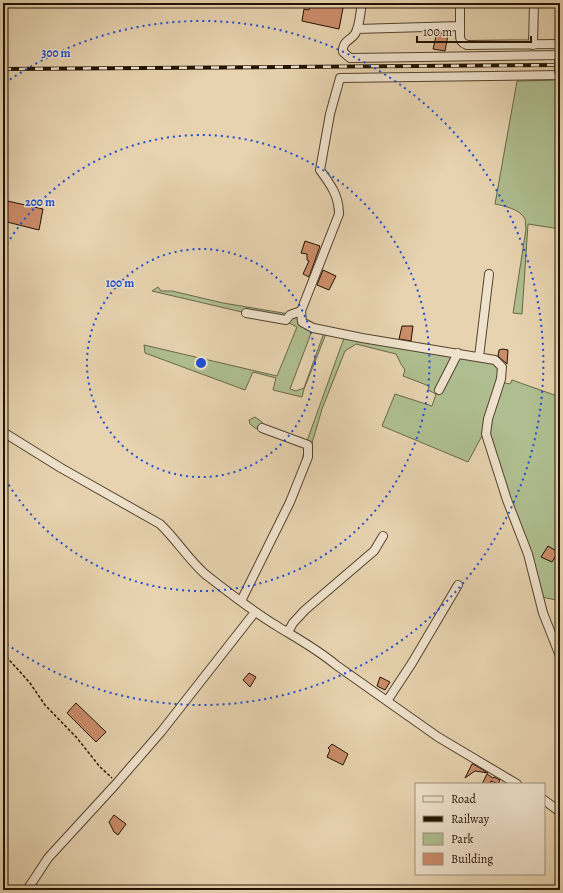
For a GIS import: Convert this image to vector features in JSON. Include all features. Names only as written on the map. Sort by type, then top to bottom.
[{"type":"street","points":[[362,3],[357,29],[354,35],[343,46],[343,52],[350,58],[559,56],[559,75],[340,78],[330,114],[320,170],[333,188],[339,205],[339,214],[301,311],[302,322],[313,328],[362,338],[495,360],[502,367],[501,379],[488,419],[486,434],[507,500],[528,554],[543,613],[560,656]]},
{"type":"street","points":[[460,3],[460,40],[463,44],[560,44]]},
{"type":"street","points":[[533,45],[534,3]]},
{"type":"street","points":[[357,29],[460,26]]},
{"type":"street","points":[[479,357],[488,274]]},
{"type":"street","points":[[246,313],[286,320],[290,315],[301,311]]},
{"type":"street","points":[[439,390],[458,353]]},
{"type":"street","points":[[241,601],[290,502],[308,457],[308,445],[262,428]]},
{"type":"street","points":[[3,432],[61,468],[160,524],[204,573],[255,612],[322,653],[336,665],[438,737],[515,783]]},
{"type":"street","points":[[288,632],[293,623],[305,610],[374,551],[383,536]]},
{"type":"street","points":[[387,701],[412,663],[458,585]]},
{"type":"street","points":[[27,890],[48,858],[117,783],[161,732],[255,612]]},
{"type":"street","points":[[545,801],[560,812]]},
{"type":"path","points":[[3,653],[20,672],[42,701],[77,738],[100,767],[117,783]]},
{"type":"green space","points":[[560,80],[560,229],[528,224],[522,314],[513,313],[526,229],[525,219],[516,210],[495,204],[517,81]]},
{"type":"green space","points":[[158,287],[161,291],[172,291],[223,303],[289,314],[301,311],[303,322],[313,328],[290,389],[296,391],[304,388],[325,330],[495,360],[502,367],[500,382],[510,384],[512,380],[560,397],[560,601],[538,596],[484,432],[468,462],[382,426],[395,394],[432,406],[436,394],[428,390],[429,386],[403,376],[405,370],[396,354],[356,344],[345,351],[322,409],[308,457],[302,461],[305,447],[255,428],[250,424],[249,420],[255,417],[262,422],[264,427],[307,441],[344,338],[326,334],[302,397],[273,390],[276,378],[253,372],[245,390],[145,353],[144,345],[277,376],[297,327],[289,323],[152,291]]},
{"type":"building","points":[[310,3],[344,3],[339,29],[302,21],[304,9],[309,10]]},
{"type":"building","points":[[437,32],[448,35],[445,51],[433,49]]},
{"type":"building","points":[[3,200],[43,209],[39,230],[3,221]]},
{"type":"building","points":[[305,241],[320,246],[309,277],[303,274],[309,261],[307,260],[307,254],[301,253]]},
{"type":"building","points":[[323,270],[336,276],[329,290],[317,285]]},
{"type":"building","points":[[402,326],[413,326],[411,341],[399,339]]},
{"type":"building","points":[[499,350],[508,350],[507,364],[498,356]]},
{"type":"building","points":[[548,546],[558,552],[552,562],[541,557]]},
{"type":"building","points":[[249,673],[256,677],[250,687],[243,680]]},
{"type":"building","points":[[380,677],[390,682],[385,690],[377,686]]},
{"type":"building","points":[[76,703],[106,732],[96,742],[67,713]]},
{"type":"building","points":[[332,744],[348,754],[343,765],[327,757],[330,750],[328,748]]},
{"type":"building","points":[[472,764],[488,773],[475,771],[465,778]]},
{"type":"building","points":[[487,774],[500,780],[498,783],[491,781],[490,783],[482,783]]},
{"type":"building","points":[[114,815],[126,824],[118,835],[114,832],[109,822]]},
{"type":"railway","points":[[3,69],[560,65]]}]
